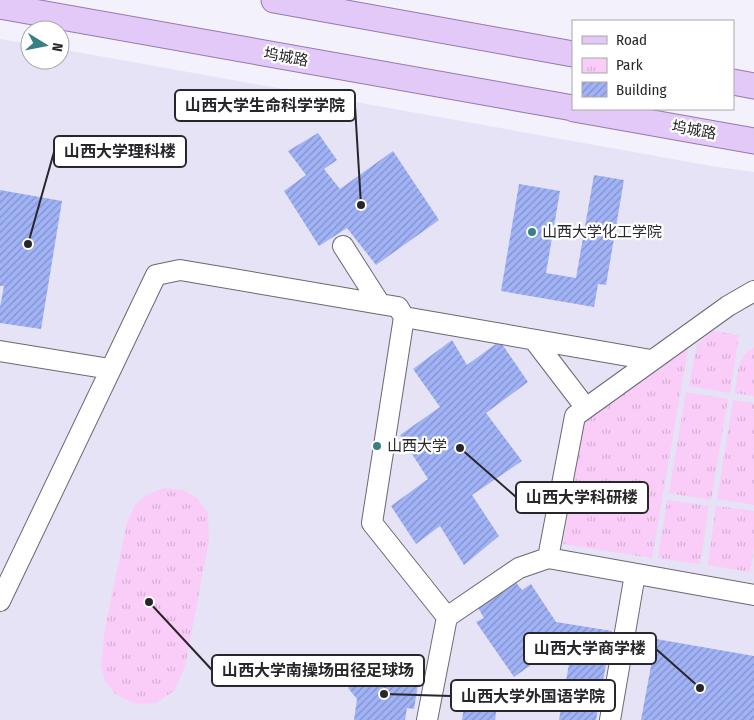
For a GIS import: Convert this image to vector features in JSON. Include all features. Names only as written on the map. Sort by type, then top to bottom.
[{"type":"main road","points":[[274,0],[572,54]]},
{"type":"main road","name":"坞城路","points":[[0,6],[572,109]]},
{"type":"main road","points":[[734,82],[754,86]]},
{"type":"main road","name":"坞城路","points":[[580,110],[754,141]]},
{"type":"lane","points":[[343,246],[380,304]]},
{"type":"lane","points":[[0,601],[156,275],[180,270],[398,307],[404,317],[372,523],[447,617]]},
{"type":"lane","points":[[548,558],[574,416],[728,306],[754,291]]},
{"type":"lane","points":[[728,306],[754,310]]},
{"type":"lane","points":[[404,317],[651,360]]},
{"type":"lane","points":[[534,340],[586,408]]},
{"type":"lane","points":[[0,351],[110,369]]},
{"type":"lane","points":[[427,720],[447,617],[519,568],[548,558],[754,595]]},
{"type":"lane","points":[[610,720],[636,574]]},
{"type":"shaded area","name":"山西大学","points":[[0,39],[20,42],[20,70],[70,70],[70,51],[717,167],[754,172],[754,720],[0,720]]},
{"type":"green space","points":[[713,331],[739,335],[730,393],[689,386],[697,344]]},
{"type":"green space","points":[[688,348],[652,558],[563,544],[584,422]]},
{"type":"green space","points":[[754,348],[754,396],[735,393],[741,361],[748,351]]},
{"type":"green space","points":[[686,392],[728,399],[711,500],[669,493]]},
{"type":"green space","points":[[733,400],[754,403],[754,505],[717,499]]},
{"type":"green space","points":[[164,488],[183,490],[197,498],[208,513],[209,541],[185,666],[175,690],[156,703],[136,704],[115,694],[105,681],[101,666],[105,628],[127,523],[135,505],[148,494]]},
{"type":"green space","points":[[667,500],[709,506],[700,564],[658,558]]},
{"type":"green space","points":[[716,506],[754,511],[754,546],[750,572],[708,565]]},
{"type":"building","points":[[318,133],[337,160],[324,169],[340,189],[393,151],[439,220],[376,265],[347,228],[319,246],[284,191],[306,175],[288,151]]},
{"type":"building","name":"山西大学化工学院","points":[[594,175],[624,180],[606,285],[598,284],[594,307],[501,291],[519,184],[560,191],[546,273],[576,278]]},
{"type":"building","points":[[0,190],[62,201],[41,329],[0,323],[0,307],[4,286],[0,286]]},
{"type":"building","points":[[452,340],[467,365],[500,341],[528,382],[486,413],[522,461],[472,495],[499,536],[464,565],[440,526],[416,544],[391,506],[428,479],[400,435],[440,407],[413,369]]},
{"type":"building","points":[[514,580],[522,590],[531,584],[556,622],[612,631],[596,720],[559,720],[571,653],[552,650],[514,677],[476,622],[484,618],[477,606]]},
{"type":"building","points":[[656,639],[754,656],[754,720],[641,720]]},
{"type":"building","points":[[401,665],[405,665],[404,681],[418,684],[414,709],[407,708],[405,720],[354,720],[357,699],[348,688],[366,676],[395,681],[397,669]]},
{"type":"building","points":[[466,691],[499,695],[495,720],[462,720]]},
{"type":"place","name":"山西大学生命科学学院","points":[[361,205]]},
{"type":"place","name":"山西大学化工学院","points":[[532,232]]},
{"type":"place","name":"山西大学理科楼","points":[[28,244]]},
{"type":"place","name":"山西大学","points":[[377,446]]},
{"type":"place","name":"山西大学科研楼","points":[[460,448]]},
{"type":"place","name":"山西大学南操场田径足球场","points":[[149,602]]},
{"type":"place","name":"山西大学商学楼","points":[[700,688]]},
{"type":"place","name":"山西大学外国语学院","points":[[384,694]]}]
